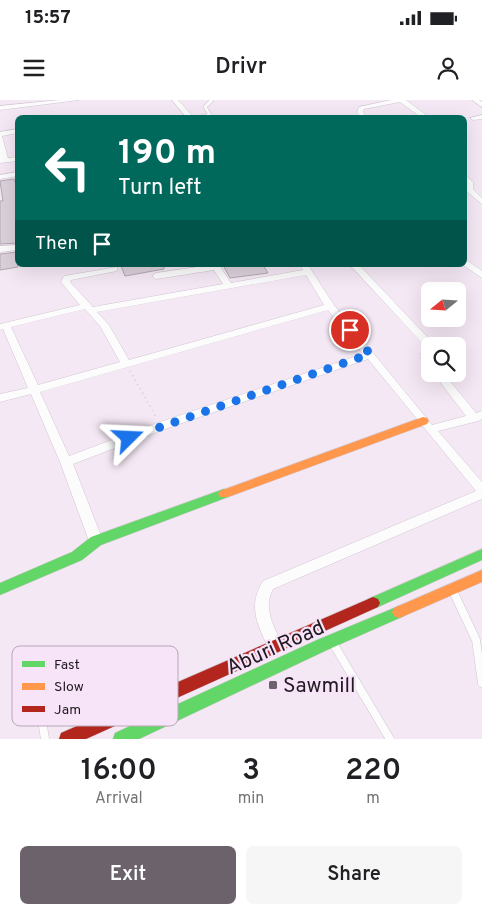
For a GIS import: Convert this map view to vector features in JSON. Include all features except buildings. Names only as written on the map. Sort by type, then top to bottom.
[{"type":"main road","points":[[0,589],[77,556],[96,541],[426,425]]},
{"type":"main road","name":"Aburi Road","points":[[178,689],[482,554]]},
{"type":"main road","name":"Aburi Road","points":[[178,713],[332,641],[482,576]]},
{"type":"main road","name":"Aburi Road","points":[[67,739],[96,726]]},
{"type":"main road","name":"Aburi Road","points":[[121,739],[149,726]]},
{"type":"street","points":[[0,108],[76,100]]},
{"type":"street","points":[[175,100],[189,115]]},
{"type":"street","points":[[362,115],[360,112],[362,108],[401,100],[423,115]]},
{"type":"street","points":[[475,100],[482,104]]},
{"type":"street","points":[[473,118],[482,117]]},
{"type":"street","points":[[15,132],[0,135],[2,160],[15,159]]},
{"type":"street","points":[[0,177],[15,174]]},
{"type":"street","points":[[467,190],[482,202]]},
{"type":"street","points":[[0,249],[15,247]]},
{"type":"street","points":[[467,264],[482,275]]},
{"type":"street","points":[[156,276],[209,267]]},
{"type":"street","points":[[216,267],[229,286]]},
{"type":"street","points":[[356,267],[422,337]]},
{"type":"street","points":[[96,541],[66,462],[3,326],[88,308],[229,286],[306,268],[330,306],[482,492],[268,585],[262,592],[260,608],[275,646]]},
{"type":"street","points":[[114,269],[67,278],[65,282],[104,325],[126,364]]},
{"type":"street","points":[[0,398],[330,306]]},
{"type":"street","points":[[66,462],[161,426],[370,354]]},
{"type":"street","points":[[446,382],[478,416]]},
{"type":"street","points":[[426,425],[478,416]]},
{"type":"lane","points":[[210,115],[205,107],[212,100]]},
{"type":"lane","points":[[452,589],[476,640],[482,667],[482,683]]},
{"type":"lane","points":[[332,641],[390,739]]},
{"type":"lane","points":[[43,726],[45,739]]},
{"type":"path","points":[[126,364],[161,426]]},
{"type":"traffic: fast","points":[[0,589],[77,556],[96,541],[224,494]]},
{"type":"traffic: fast","points":[[373,603],[482,554]]},
{"type":"traffic: fast","points":[[178,712],[322,645],[399,612]]},
{"type":"traffic: fast","points":[[121,739],[149,726]]},
{"type":"traffic: slow","points":[[224,494],[423,421]]},
{"type":"traffic: slow","points":[[399,612],[482,576]]},
{"type":"traffic: jam","points":[[178,690],[373,603]]},
{"type":"traffic: jam","points":[[67,739],[96,726]]},
{"type":"place","name":"Sawmill","points":[[273,685]]},
{"type":"route","points":[[129,438],[370,354],[350,330]]}]
